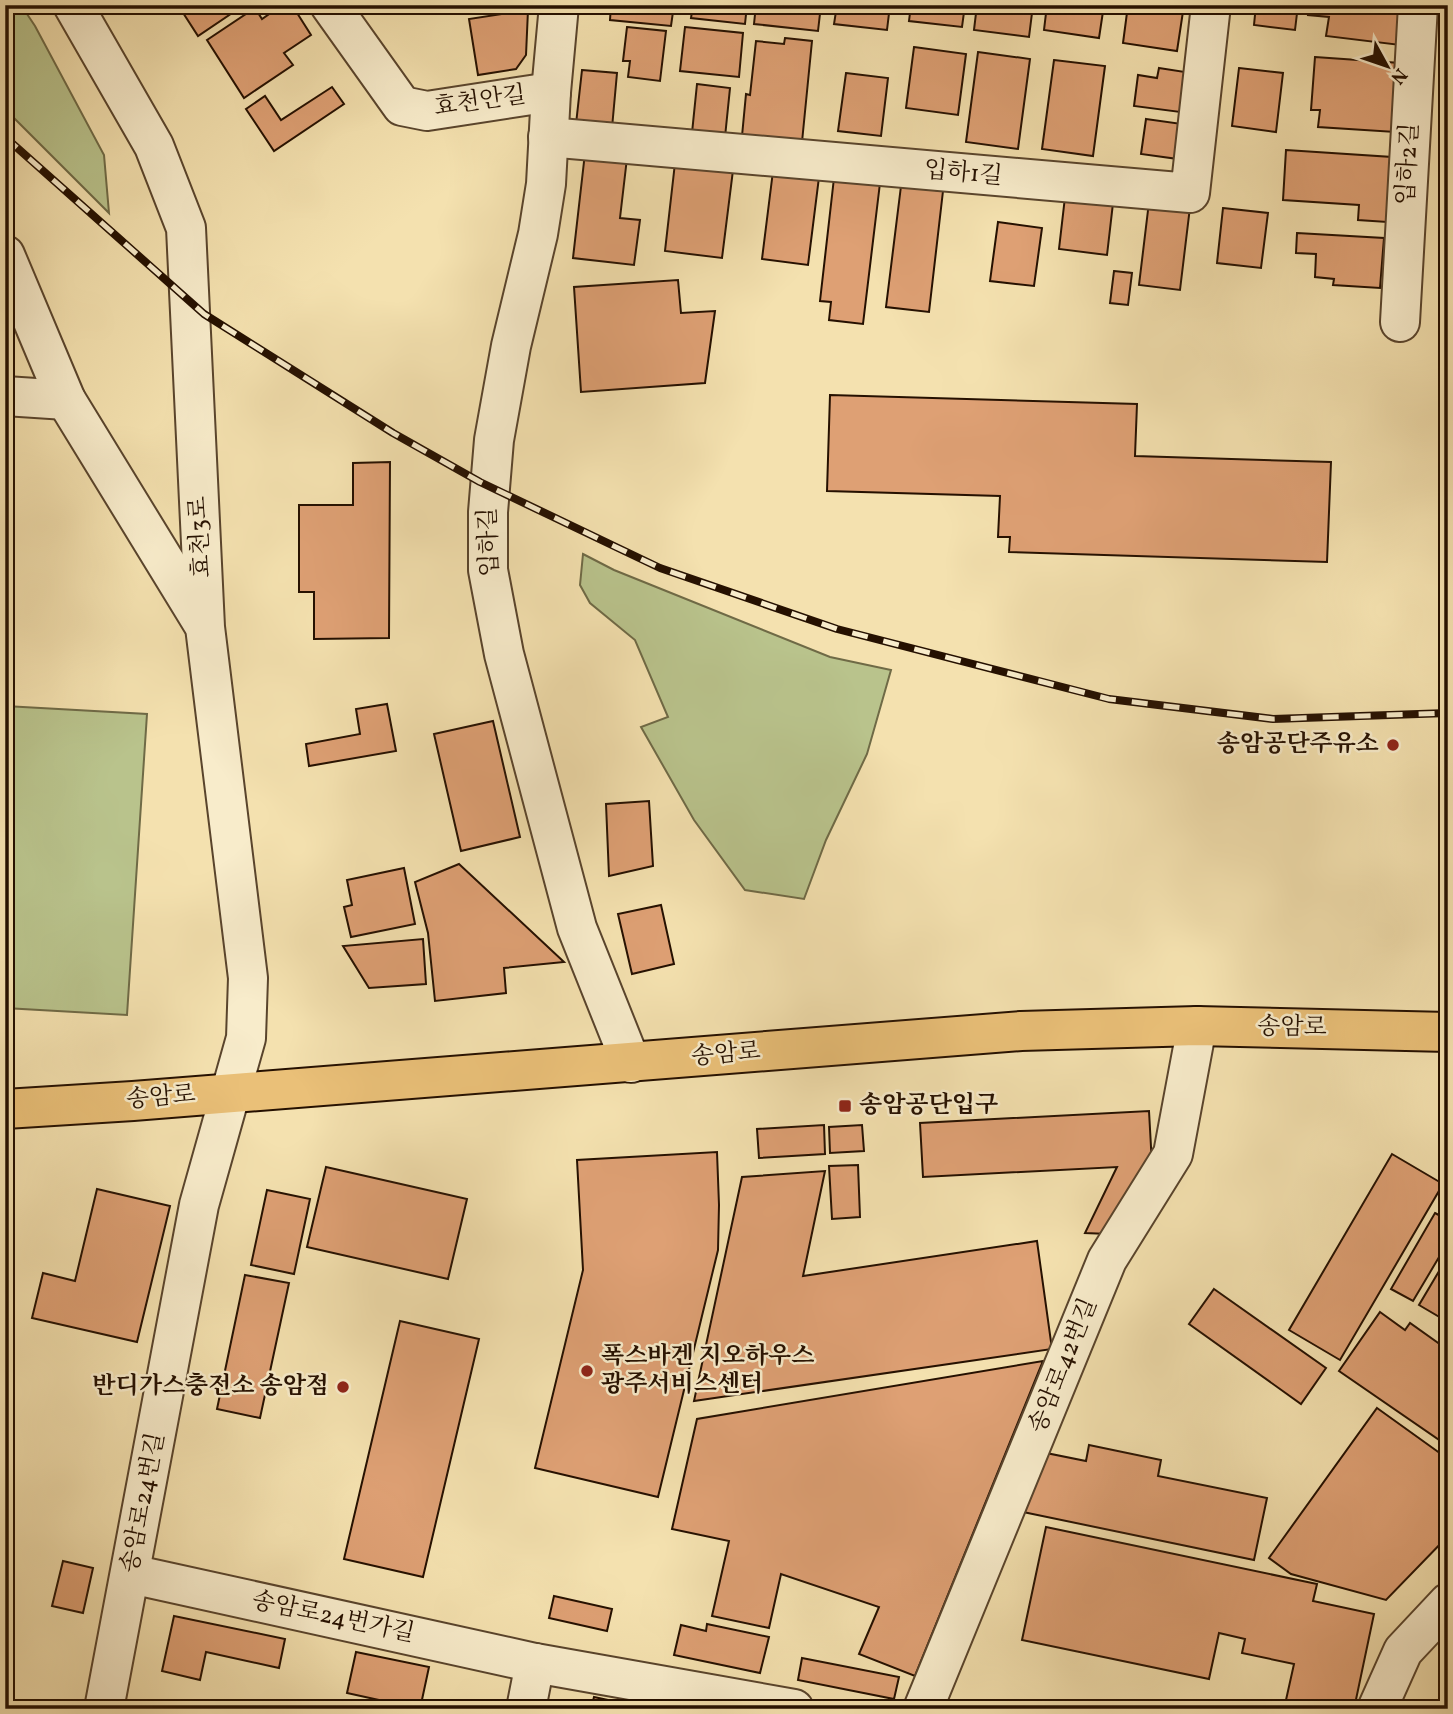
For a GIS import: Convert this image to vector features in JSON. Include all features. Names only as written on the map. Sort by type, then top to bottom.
[{"type":"main road","name":"송암로","points":[[5,1109],[1021,1031],[1196,1026],[1448,1032]]},
{"type":"street","name":"효천3로","points":[[73,5],[154,146],[186,229],[205,627],[248,978],[246,1038],[230,1092]]},
{"type":"street","name":"입하길","points":[[559,5],[546,184],[538,234],[494,440],[488,512],[488,570],[504,654],[577,928],[631,1063]]},
{"type":"street","name":"입하1길","points":[[548,137],[1190,193],[1211,5]]},
{"type":"street","name":"입하2길","points":[[1400,322],[1418,5]]},
{"type":"street","name":"효천안길","points":[[335,7],[402,106],[427,111],[551,92]]},
{"type":"street","points":[[5,255],[66,400],[205,627]]},
{"type":"street","points":[[5,396],[66,400]]},
{"type":"street","name":"송암로42번길","points":[[923,1709],[1107,1260],[1173,1154],[1196,1026]]},
{"type":"street","name":"송암로24번길","points":[[104,1709],[199,1205],[230,1092]]},
{"type":"street","name":"송암로24번가길","points":[[131,1574],[535,1663],[794,1709]]},
{"type":"street","points":[[1377,1709],[1403,1651],[1448,1603]]},
{"type":"street","points":[[526,1709],[535,1663]]},
{"type":"green space","points":[[5,5],[21,5],[35,26],[104,155],[109,213],[5,109]]},
{"type":"green space","points":[[583,554],[614,570],[830,657],[891,670],[867,754],[826,840],[804,899],[745,890],[694,820],[641,727],[668,717],[635,640],[590,603],[580,585]]},
{"type":"green space","points":[[5,706],[147,714],[127,1015],[5,1008]]},
{"type":"building","points":[[178,5],[244,5],[198,36]]},
{"type":"building","points":[[282,5],[292,5],[311,35],[284,53],[293,65],[244,98],[207,40],[255,8],[262,19]]},
{"type":"building","points":[[611,5],[674,5],[671,26],[610,20]]},
{"type":"building","points":[[693,5],[747,5],[745,24],[691,18]]},
{"type":"building","points":[[756,5],[821,5],[818,31],[754,24]]},
{"type":"building","points":[[837,5],[890,5],[887,30],[834,24]]},
{"type":"building","points":[[911,5],[965,5],[962,27],[909,21]]},
{"type":"building","points":[[977,5],[1033,5],[1029,37],[974,30]]},
{"type":"building","points":[[1047,5],[1104,5],[1099,38],[1044,30]]},
{"type":"building","points":[[1128,5],[1184,5],[1177,51],[1123,43]]},
{"type":"building","points":[[1256,5],[1298,5],[1295,30],[1254,25]]},
{"type":"building","points":[[1309,5],[1404,5],[1400,45],[1326,36],[1329,17],[1308,15]]},
{"type":"building","points":[[528,10],[526,55],[516,69],[478,75],[469,19]]},
{"type":"building","points":[[627,27],[666,31],[660,81],[628,77],[630,61],[623,61]]},
{"type":"building","points":[[685,27],[743,33],[739,77],[680,71]]},
{"type":"building","points":[[785,38],[812,41],[802,142],[742,136],[746,94],[750,95],[756,41],[784,44]]},
{"type":"building","points":[[914,47],[966,54],[958,115],[906,108]]},
{"type":"building","points":[[978,52],[1030,59],[1018,149],[966,142]]},
{"type":"building","points":[[1315,57],[1400,63],[1395,132],[1318,127],[1320,110],[1311,110]]},
{"type":"building","points":[[1054,60],[1105,66],[1093,156],[1042,149]]},
{"type":"building","points":[[1159,68],[1185,72],[1180,112],[1134,106],[1138,75],[1157,78]]},
{"type":"building","points":[[1239,68],[1283,73],[1276,132],[1232,126]]},
{"type":"building","points":[[582,70],[617,73],[612,128],[576,124]]},
{"type":"building","points":[[846,73],[888,78],[881,136],[838,131]]},
{"type":"building","points":[[697,84],[730,88],[725,137],[692,133]]},
{"type":"building","points":[[332,87],[344,104],[274,151],[246,109],[265,96],[281,120]]},
{"type":"building","points":[[1146,119],[1182,124],[1178,159],[1141,154]]},
{"type":"building","points":[[1286,150],[1392,157],[1387,222],[1358,220],[1359,205],[1283,200]]},
{"type":"building","points":[[585,153],[627,158],[620,218],[640,220],[634,265],[573,258]]},
{"type":"building","points":[[675,163],[733,170],[722,258],[665,251]]},
{"type":"building","points":[[773,171],[819,177],[808,265],[762,259]]},
{"type":"building","points":[[834,178],[880,183],[863,324],[829,320],[831,302],[820,301]]},
{"type":"building","points":[[901,186],[943,191],[929,312],[886,307]]},
{"type":"building","points":[[1065,197],[1113,203],[1107,255],[1059,249]]},
{"type":"building","points":[[1149,202],[1190,207],[1180,290],[1139,285]]},
{"type":"building","points":[[1223,208],[1268,213],[1261,268],[1217,263]]},
{"type":"building","points":[[998,222],[1042,228],[1034,286],[990,281]]},
{"type":"building","points":[[1297,233],[1384,238],[1380,288],[1333,285],[1334,279],[1315,277],[1316,254],[1296,253]]},
{"type":"building","points":[[1114,271],[1132,273],[1128,305],[1110,303]]},
{"type":"building","points":[[678,280],[681,313],[715,311],[705,383],[581,392],[574,287]]},
{"type":"building","points":[[830,395],[1137,404],[1135,456],[1331,462],[1327,562],[1009,552],[1010,537],[998,537],[1000,496],[827,491]]},
{"type":"building","points":[[390,462],[389,638],[314,639],[314,592],[299,592],[299,505],[353,505],[353,463]]},
{"type":"building","points":[[387,704],[396,751],[309,766],[306,744],[360,734],[356,709]]},
{"type":"building","points":[[493,721],[520,837],[461,851],[434,734]]},
{"type":"building","points":[[649,801],[653,866],[609,876],[606,804]]},
{"type":"building","points":[[459,864],[564,962],[504,968],[506,993],[435,1001],[428,933],[415,882]]},
{"type":"building","points":[[404,868],[415,924],[351,937],[344,907],[352,905],[347,880]]},
{"type":"building","points":[[661,905],[674,964],[632,974],[618,914]]},
{"type":"building","points":[[423,939],[426,984],[369,988],[343,946]]},
{"type":"building","points":[[1149,1111],[1152,1165],[1109,1234],[1085,1233],[1117,1167],[923,1177],[920,1123]]},
{"type":"building","points":[[824,1125],[825,1154],[759,1158],[757,1129]]},
{"type":"building","points":[[862,1125],[864,1151],[830,1153],[829,1127]]},
{"type":"building","points":[[717,1152],[718,1250],[658,1497],[535,1468],[583,1270],[577,1160]]},
{"type":"building","points":[[1392,1154],[1443,1184],[1340,1360],[1289,1330]]},
{"type":"building","points":[[858,1165],[860,1217],[832,1219],[829,1166]]},
{"type":"building","points":[[326,1167],[467,1199],[448,1279],[307,1247]]},
{"type":"building","points":[[825,1171],[803,1276],[1037,1241],[1052,1349],[694,1401],[742,1177]]},
{"type":"building","points":[[97,1189],[170,1206],[137,1342],[32,1318],[43,1273],[75,1281]]},
{"type":"building","points":[[267,1190],[310,1199],[294,1274],[251,1265]]},
{"type":"building","points":[[1435,1213],[1448,1220],[1448,1242],[1413,1301],[1391,1289]]},
{"type":"building","points":[[1448,1256],[1448,1322],[1419,1305]]},
{"type":"building","points":[[245,1275],[289,1283],[260,1418],[217,1409]]},
{"type":"building","points":[[1214,1289],[1326,1368],[1301,1404],[1189,1324]]},
{"type":"building","points":[[1380,1312],[1405,1330],[1410,1323],[1448,1350],[1448,1446],[1339,1371]]},
{"type":"building","points":[[400,1321],[479,1339],[423,1577],[344,1559]]},
{"type":"building","points":[[1043,1361],[915,1676],[859,1654],[879,1607],[781,1574],[769,1628],[712,1616],[729,1541],[672,1529],[697,1419]]},
{"type":"building","points":[[1377,1408],[1448,1459],[1448,1536],[1386,1600],[1291,1574],[1269,1558]]},
{"type":"building","points":[[1089,1445],[1161,1460],[1158,1476],[1267,1498],[1254,1560],[1023,1512],[1046,1453],[1086,1461]]},
{"type":"building","points":[[1046,1527],[1317,1584],[1313,1601],[1374,1614],[1354,1709],[1284,1709],[1294,1664],[1242,1653],[1245,1639],[1219,1633],[1209,1679],[1022,1640]]},
{"type":"building","points":[[63,1561],[93,1568],[83,1613],[52,1606]]},
{"type":"building","points":[[554,1596],[612,1609],[607,1631],[549,1618]]},
{"type":"building","points":[[174,1616],[285,1639],[279,1668],[206,1652],[200,1680],[162,1671]]},
{"type":"building","points":[[707,1624],[769,1637],[760,1673],[674,1655],[681,1625],[706,1631]]},
{"type":"building","points":[[356,1652],[429,1667],[420,1709],[347,1693]]},
{"type":"building","points":[[802,1658],[899,1677],[894,1699],[798,1680]]},
{"type":"building","points":[[594,1697],[650,1709],[591,1709]]},
{"type":"railway","points":[[5,137],[204,314],[393,433],[480,482],[660,568],[837,629],[1109,699],[1273,719],[1448,713]]},
{"type":"place","name":"송암공단주유소","points":[[1393,745]]},
{"type":"place","name":"송암공단입구","points":[[845,1106]]},
{"type":"place","name":"폭스바겐 지오하우스 광주서비스센터","points":[[587,1371]]},
{"type":"place","name":"반디가스충전소 송암점","points":[[343,1387]]}]
